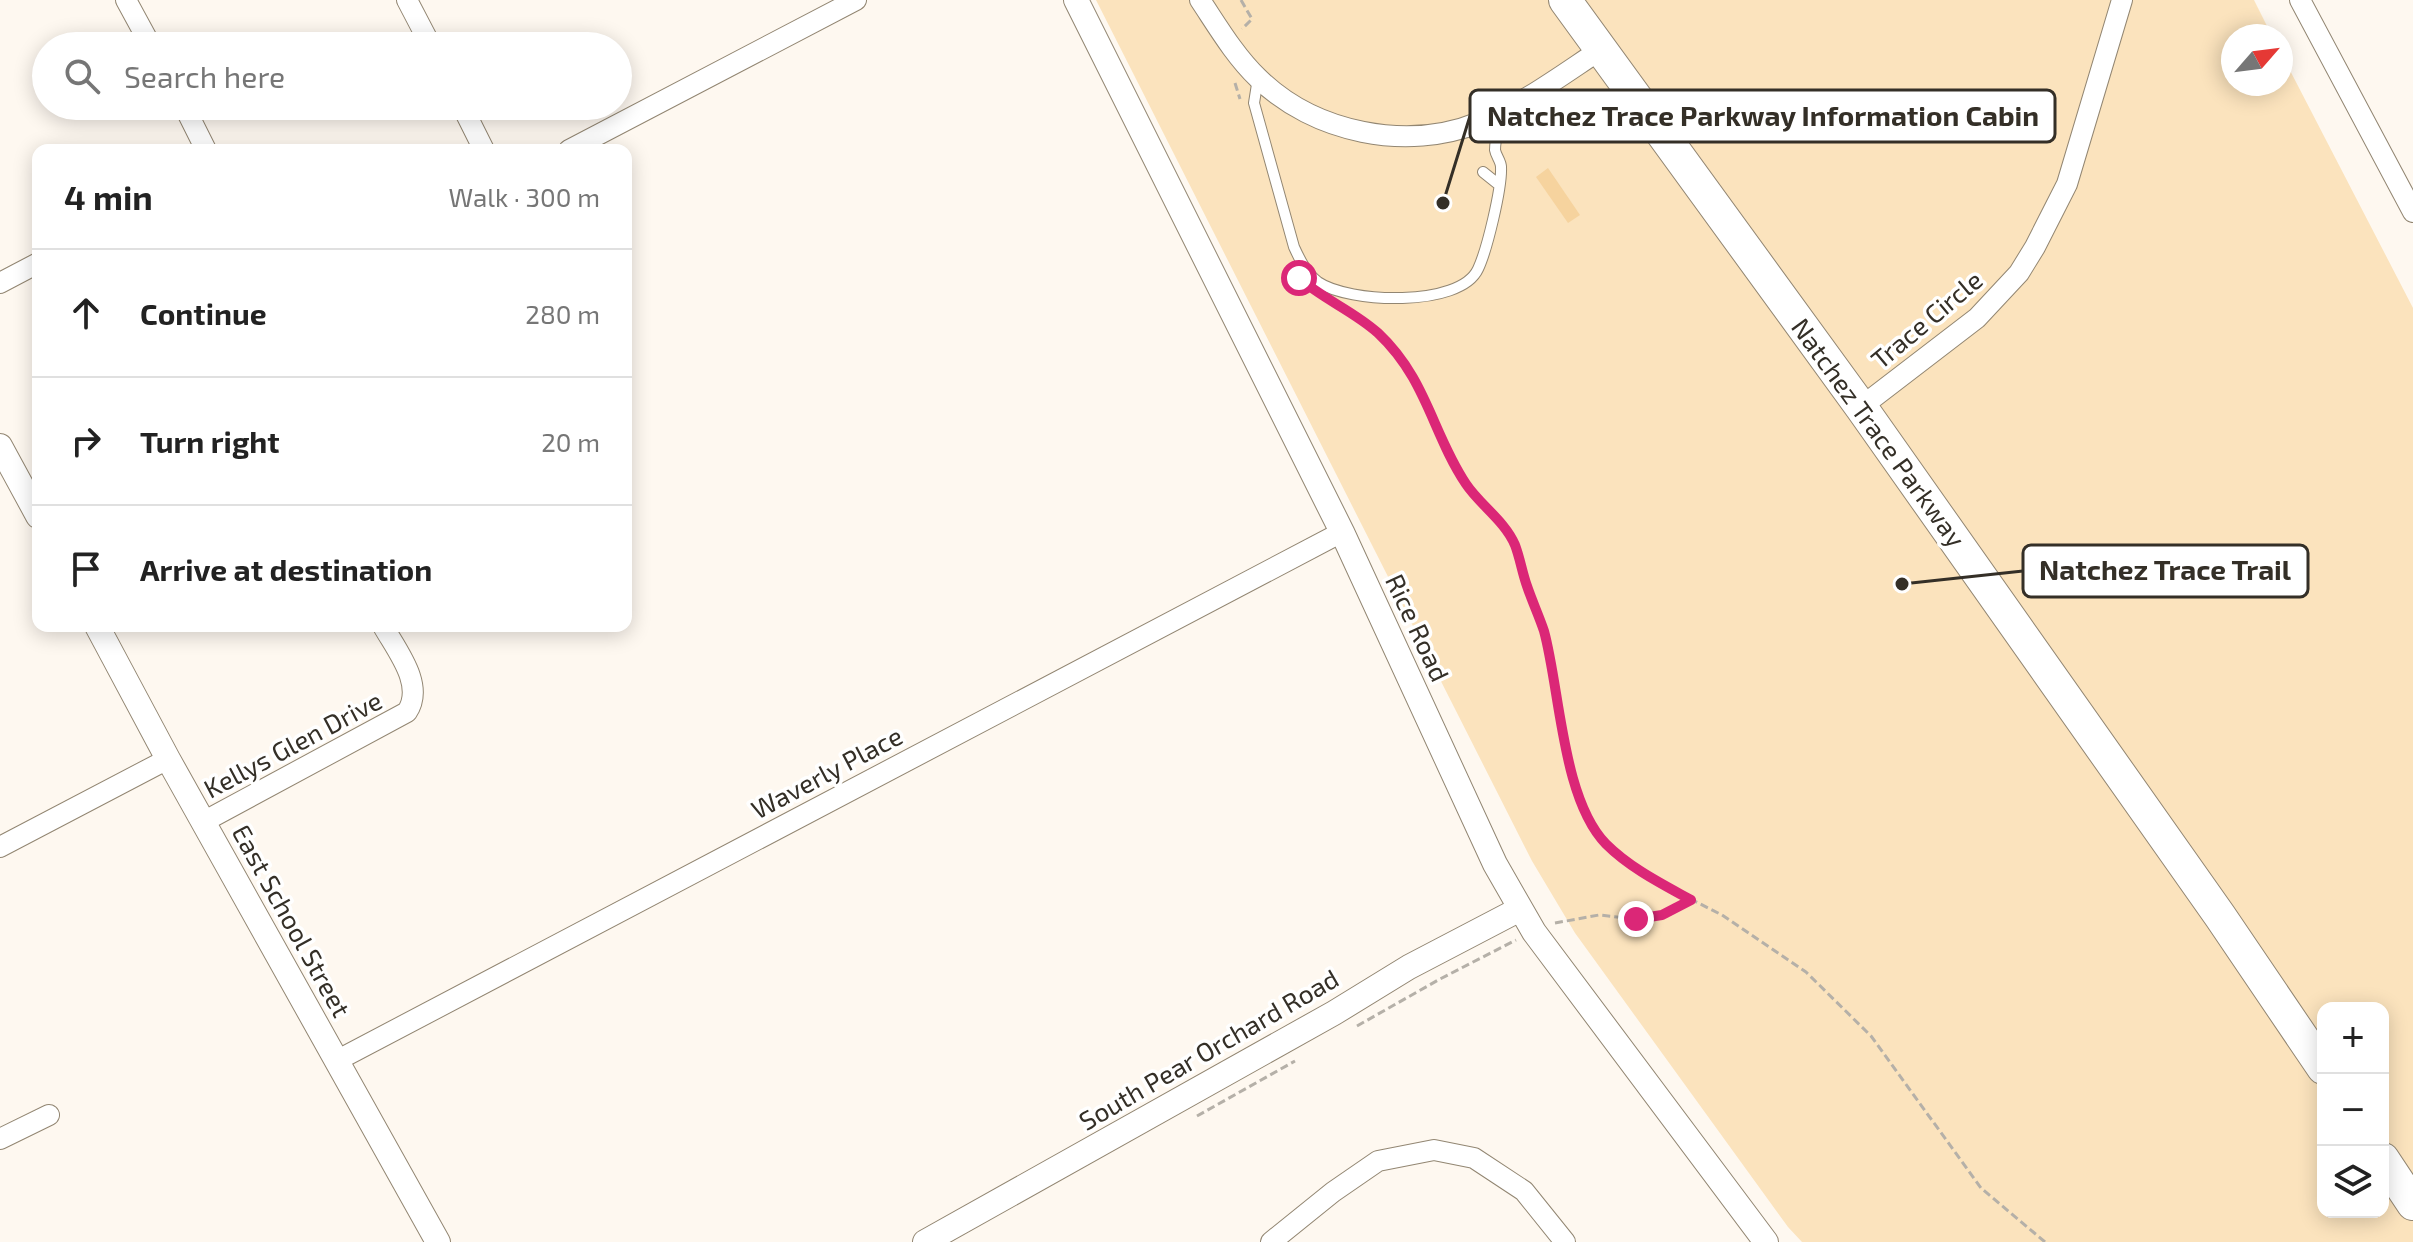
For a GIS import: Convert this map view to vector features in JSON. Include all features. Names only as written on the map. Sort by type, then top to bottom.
[{"type":"main road","name":"Natchez Trace Parkway","points":[[1565,0],[1861,407],[2220,916],[2317,1059]]},
{"type":"main road","points":[[2389,1168],[2413,1204]]},
{"type":"street","points":[[126,0],[143,32]]},
{"type":"street","points":[[407,0],[424,32]]},
{"type":"street","points":[[632,117],[856,0]]},
{"type":"street","name":"Rice Road","points":[[1076,0],[1342,532],[1495,864],[1534,932],[1766,1242]]},
{"type":"street","points":[[1200,0],[1233,49],[1258,78],[1278,95],[1306,113],[1342,126],[1385,135],[1447,132],[1501,112],[1600,50]]},
{"type":"street","name":"Trace Circle","points":[[1861,407],[1948,343],[2000,296],[2019,273],[2052,218],[2067,184],[2122,0]]},
{"type":"street","points":[[2300,0],[2413,212]]},
{"type":"street","points":[[191,120],[203,144]]},
{"type":"street","points":[[469,120],[481,144]]},
{"type":"street","points":[[580,144],[626,120]]},
{"type":"street","points":[[0,283],[32,266]]},
{"type":"street","points":[[0,446],[32,505]]},
{"type":"street","name":"Waverly Place","points":[[336,1061],[1342,532]]},
{"type":"street","name":"East School Street","points":[[100,632],[438,1242]]},
{"type":"street","name":"Kellys Glen Drive","points":[[203,822],[407,712],[414,693],[411,678],[386,632]]},
{"type":"street","points":[[0,847],[168,759]]},
{"type":"street","name":"South Pear Orchard Road","points":[[925,1242],[1334,1013],[1409,967],[1520,909]]},
{"type":"street","points":[[0,1139],[49,1115]]},
{"type":"street","points":[[1271,1242],[1333,1192],[1378,1161],[1434,1150],[1474,1158],[1524,1191],[1565,1242]]},
{"type":"lane","points":[[1258,78],[1254,103],[1294,247],[1310,275],[1332,290],[1353,296],[1419,297],[1452,289],[1471,280],[1479,267],[1492,222],[1501,166],[1495,152],[1501,112]]},
{"type":"lane","points":[[1483,172],[1498,184]]},
{"type":"path","points":[[1234,36],[1252,19],[1241,0]]},
{"type":"path","points":[[1231,72],[1240,100]]},
{"type":"path","points":[[1326,299],[1377,332],[1412,374],[1427,401],[1452,462],[1468,487],[1513,541],[1544,632],[1560,725],[1577,788],[1590,821],[1604,842],[1651,879],[1722,915],[1806,972],[1871,1036],[1981,1188],[2045,1242]]},
{"type":"path","points":[[1551,924],[1599,915],[1636,919],[1662,915],[1691,900]]},
{"type":"shaded area","points":[[1096,0],[2254,0],[2266,24],[2221,24],[2221,96],[2293,96],[2293,76],[2413,308],[2413,1242],[1802,1242],[1788,1227],[1575,933],[1532,861]]},
{"type":"building","points":[[1548,168],[1580,215],[1568,223],[1536,177]]},
{"type":"place","name":"Natchez Trace Parkway Information Cabin","points":[[1443,203]]},
{"type":"place","name":"Natchez Trace Trail","points":[[1902,584]]},
{"type":"route","points":[[1299,278],[1313,291],[1377,332],[1412,374],[1427,401],[1452,462],[1468,487],[1513,541],[1544,632],[1560,725],[1577,788],[1590,821],[1604,842],[1622,858],[1651,879],[1691,900],[1662,915],[1636,919]]}]
